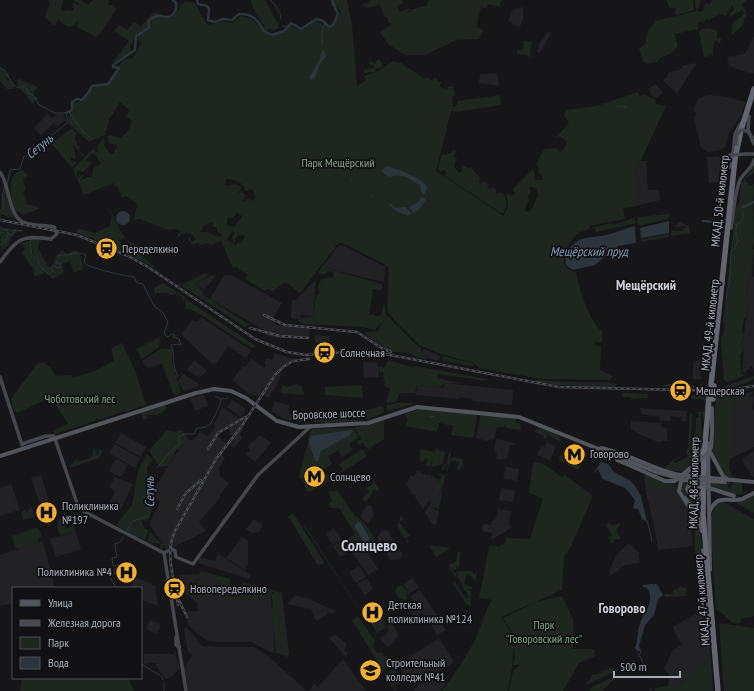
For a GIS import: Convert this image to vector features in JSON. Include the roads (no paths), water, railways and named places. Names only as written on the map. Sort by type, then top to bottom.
[{"type":"highway","points":[[738,146],[754,89]]},
{"type":"highway","points":[[747,115],[754,99]]},
{"type":"highway","name":"МКАД, 50-й километр","points":[[726,259],[733,166],[738,146]]},
{"type":"highway","name":"МКАД, 50-й километр","points":[[726,259],[731,228],[738,146]]},
{"type":"highway","name":"МКАД, 49-й километр","points":[[710,413],[726,259]]},
{"type":"highway","name":"МКАД, 48-й километр","points":[[708,543],[706,508],[710,413]]},
{"type":"highway","name":"МКАД, 48-й километр","points":[[705,550],[703,478],[710,413]]},
{"type":"highway","name":"МКАД, 47-й километр","points":[[708,543],[719,678]]},
{"type":"highway","name":"МКАД, 47-й километр","points":[[705,550],[716,669],[719,678]]},
{"type":"highway","points":[[718,691],[719,678]]},
{"type":"highway","points":[[719,678],[722,691]]},
{"type":"main road","points":[[747,115],[748,132],[754,143]]},
{"type":"main road","points":[[747,115],[735,134],[733,166],[728,167],[724,160],[726,156],[730,155],[746,154],[754,154]]},
{"type":"main road","points":[[738,146],[737,134],[740,130],[747,131],[752,137],[754,143]]},
{"type":"main road","points":[[731,228],[739,183],[743,175],[752,167],[754,160]]},
{"type":"main road","points":[[0,172],[6,182],[14,213],[19,219],[24,222],[54,227],[57,234],[52,239],[37,236],[25,238],[15,242],[0,262]]},
{"type":"main road","points":[[0,377],[23,447]]},
{"type":"main road","name":"Боровское шоссе","points":[[54,438],[212,387],[227,388],[249,398],[272,417],[284,423],[311,426],[368,423],[408,408],[422,406],[521,417],[656,472],[711,490],[736,497],[753,492]]},
{"type":"main road","name":"Боровское шоссе","points":[[0,455],[196,393],[214,389],[226,390],[240,395],[280,423],[302,427],[366,422],[407,407],[422,405],[521,416],[660,472],[705,477],[710,479]]},
{"type":"main road","points":[[605,452],[629,465],[665,480],[675,481],[707,454],[711,447],[712,433],[710,413]]},
{"type":"main road","points":[[669,472],[684,473],[691,471],[700,458],[703,449],[710,413]]},
{"type":"main road","points":[[164,553],[172,549],[175,551],[176,557],[193,564],[258,476],[311,426]]},
{"type":"main road","points":[[302,427],[305,429],[305,432]]},
{"type":"main road","points":[[54,438],[79,511],[164,553]]},
{"type":"main road","points":[[709,446],[710,570]]},
{"type":"main road","points":[[709,446],[723,476],[730,480]]},
{"type":"main road","points":[[601,448],[680,475]]},
{"type":"main road","points":[[703,449],[701,493],[702,532],[708,607],[716,669]]},
{"type":"main road","points":[[709,471],[712,466],[716,466],[720,474],[717,478]]},
{"type":"main road","points":[[656,472],[671,480],[679,488],[697,516],[702,532]]},
{"type":"main road","points":[[710,479],[717,478],[737,481]]},
{"type":"main road","points":[[702,532],[698,520],[679,491],[681,481],[687,479],[710,479],[754,482]]},
{"type":"main road","points":[[748,482],[754,487]]},
{"type":"main road","points":[[699,485],[690,484],[687,489],[693,498],[697,498],[701,493]]},
{"type":"main road","points":[[709,518],[712,508],[718,501],[724,498],[740,499],[753,492]]},
{"type":"main road","points":[[164,553],[186,691]]},
{"type":"water","points":[[323,48],[326,56],[320,65],[316,76],[311,80],[309,78],[320,59]]},
{"type":"water","points":[[386,166],[403,171],[421,181],[427,187],[425,195],[421,192],[420,185],[408,178],[402,176],[390,177],[384,174],[382,171]]},
{"type":"water","points":[[422,197],[426,199],[421,207],[414,213],[409,207],[417,203]]},
{"type":"water","points":[[389,203],[396,208],[405,207],[412,214],[406,215],[399,213],[393,209]]},
{"type":"water","points":[[123,211],[128,213],[130,218],[128,223],[123,225],[118,223],[116,218],[118,213]]},
{"type":"water","points":[[669,221],[669,233],[641,238],[640,228]]},
{"type":"water","name":"Мещёрский пруд","points":[[635,226],[636,243],[618,246],[595,265],[573,270],[566,265],[565,255],[577,242],[585,238],[602,236]]},
{"type":"water","points":[[351,430],[353,431],[350,435],[321,451],[318,461],[315,461],[309,443],[310,436]]},
{"type":"water","points":[[601,462],[608,464],[614,472],[631,481],[635,486],[641,496],[647,522],[642,519],[638,509],[633,508],[635,500],[625,488],[603,479],[597,468]]},
{"type":"water","points":[[358,522],[361,523],[367,534],[369,544],[366,545],[355,528],[355,525]]},
{"type":"water","points":[[657,584],[663,595],[658,599],[654,615],[645,625],[639,646],[641,651],[637,651],[635,648],[639,627],[650,602],[647,588],[643,587],[643,585]]},
{"type":"waterway","name":"Сетунь","points":[[66,113],[72,110],[72,102],[77,99],[82,100],[92,86],[108,84],[119,68],[113,67],[113,65],[135,50],[136,36],[149,28],[149,21],[156,16],[169,17],[174,13],[176,3],[173,0]]},
{"type":"waterway","name":"Сетунь","points":[[197,0],[198,4],[207,6],[209,9],[208,20],[215,22],[223,19],[232,20],[239,14],[244,14],[254,18],[264,31],[272,35],[284,31],[291,23],[301,29],[316,19],[323,21],[329,27],[333,25],[338,14],[332,0]]},
{"type":"waterway","points":[[271,0],[280,13],[281,19]]},
{"type":"waterway","points":[[322,45],[322,30],[325,24]]},
{"type":"waterway","name":"Сетунь","points":[[283,26],[287,27]]},
{"type":"waterway","name":"Сетунь","points":[[0,68],[5,70],[15,86],[18,88],[25,86],[29,94],[33,95],[39,105],[55,113],[66,113],[68,122],[38,144],[31,155],[24,156],[20,169],[10,170],[7,185]]},
{"type":"waterway","points":[[617,106],[626,107]]},
{"type":"waterway","points":[[69,112],[84,133]]},
{"type":"waterway","points":[[85,133],[90,138]]},
{"type":"waterway","name":"Сетунь","points":[[0,220],[0,210],[4,207],[2,195],[5,187]]},
{"type":"waterway","points":[[743,207],[754,202]]},
{"type":"waterway","points":[[726,299],[730,277],[731,253],[738,241],[736,226],[742,222],[744,214],[741,209]]},
{"type":"waterway","points":[[703,221],[714,222],[726,220]]},
{"type":"waterway","name":"Сетунь","points":[[0,227],[4,230],[8,229],[7,232],[10,235],[13,235],[14,230],[22,231]]},
{"type":"waterway","points":[[0,245],[6,240],[8,235]]},
{"type":"waterway","name":"Сетунь","points":[[30,241],[32,255],[38,260],[39,265],[48,274],[52,272],[52,266],[54,265],[56,268],[61,267],[60,263],[56,263],[59,255],[79,253],[86,255],[84,262],[87,265],[134,277],[137,283],[143,284],[154,306],[163,313],[168,322],[164,334],[168,337],[172,334],[175,335],[173,337],[179,339],[181,345],[171,345],[178,377]]},
{"type":"waterway","points":[[177,286],[181,283]]},
{"type":"waterway","name":"Сетунь","points":[[157,468],[171,451],[180,444],[178,437],[185,434],[194,434],[197,428],[210,425],[221,399],[215,396]]},
{"type":"waterway","points":[[222,399],[228,398]]},
{"type":"waterway","points":[[430,416],[434,417]]},
{"type":"waterway","points":[[595,472],[597,468]]},
{"type":"waterway","name":"Сетунь","points":[[126,531],[133,521],[150,514],[148,501],[152,488],[149,477]]},
{"type":"waterway","points":[[647,521],[652,542]]},
{"type":"waterway","name":"Сетунь","points":[[115,587],[110,577],[115,573],[115,569],[119,565],[113,566],[112,558],[117,557],[115,544],[120,542],[123,537]]},
{"type":"waterway","points":[[640,650],[641,652],[638,656],[640,656],[646,671]]},
{"type":"waterway","name":"Сетунь","points":[[142,665],[161,676],[163,680]]},
{"type":"waterway","name":"Сетунь","points":[[164,683],[164,691]]},
{"type":"railway","points":[[0,220],[77,235],[128,256],[148,267],[255,339],[287,352],[306,355],[349,352],[385,354],[559,387],[724,391],[754,386]]},
{"type":"railway","points":[[264,315],[285,325],[357,332],[383,349],[391,352]]},
{"type":"railway","points":[[250,328],[280,336],[308,338]]},
{"type":"railway","points":[[178,605],[170,558],[170,549],[175,531],[216,459],[241,427],[275,375],[283,367],[293,361],[309,359]]},
{"type":"railway","points":[[208,449],[218,433],[245,417]]},
{"type":"railway","points":[[177,509],[186,493],[201,480]]},
{"type":"railway","points":[[178,598],[187,617]]},
{"type":"place","name":"Переделкино","points":[[106,249]]},
{"type":"place","name":"Солнечная","points":[[324,353]]},
{"type":"place","name":"Мещерская","points":[[680,391]]},
{"type":"place","name":"Говорово","points":[[575,454]]},
{"type":"place","name":"Солнцево","points":[[315,477]]},
{"type":"place","name":"Поликлиника №197","points":[[47,513]]},
{"type":"place","name":"Поликлиника №4","points":[[127,572]]},
{"type":"place","name":"Новопеределкино","points":[[175,589]]},
{"type":"place","name":"Детская поликлиника №124","points":[[372,612]]},
{"type":"place","name":"Строительный колледж №41","points":[[370,670]]},
{"type":"district","name":"Мещёрский","points":[[646,285]]},
{"type":"district","name":"Солнцево","points":[[369,545]]},
{"type":"district","name":"Говорово","points":[[622,608]]},
{"type":"park label","name":"Парк Мещёрский","points":[[338,163]]},
{"type":"park label","name":"Чоботовский лес","points":[[80,399]]},
{"type":"park label","name":"Парк \"Говоровский лес\"","points":[[544,632]]}]
